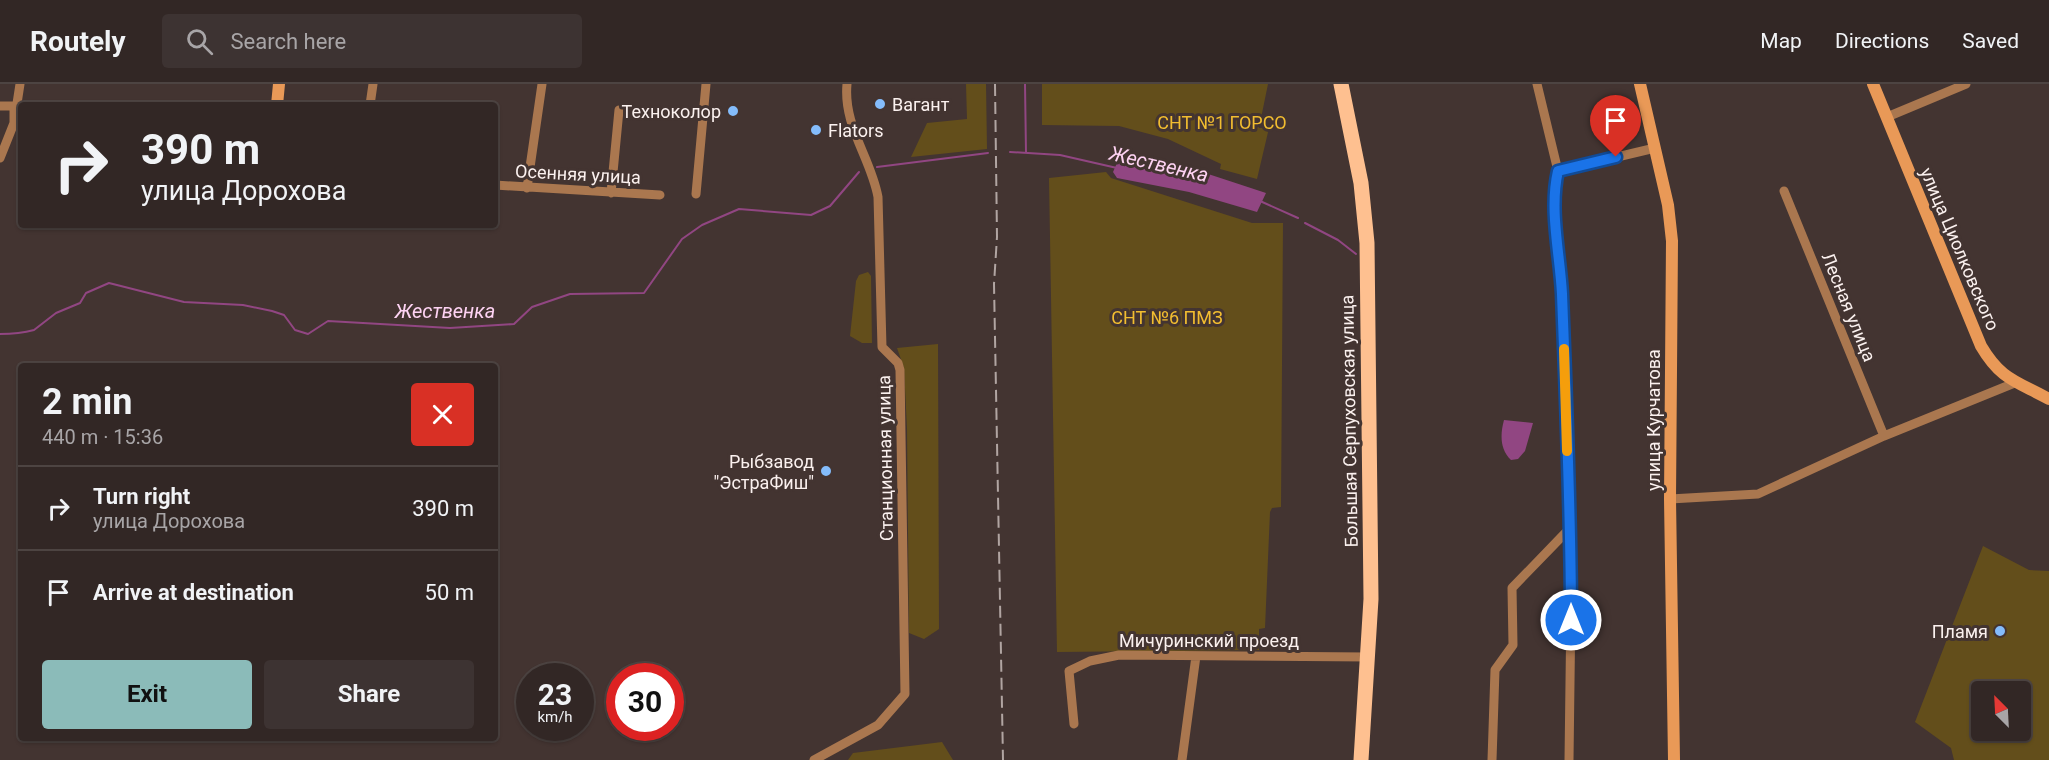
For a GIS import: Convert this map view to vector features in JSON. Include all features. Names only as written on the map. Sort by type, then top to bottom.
[{"type":"main road","name":"Большая Серпуховская улица","points":[[1341,84],[1358,164],[1366,220],[1371,599],[1361,760]]},
{"type":"main road","name":"Большая Серпуховская улица","points":[[1350,84],[1370,182],[1376,264],[1379,611],[1369,760]]},
{"type":"street","points":[[19,102],[20,84]]},
{"type":"street","points":[[277,102],[279,84]]},
{"type":"street","points":[[370,102],[373,84]]},
{"type":"street","points":[[527,188],[542,84]]},
{"type":"street","points":[[696,194],[706,84]]},
{"type":"street","name":"Станционная улица","points":[[814,760],[878,725],[905,694],[900,370],[898,363],[882,346],[878,197],[875,180],[849,121],[847,84]]},
{"type":"street","points":[[1537,84],[1558,171],[1553,190],[1561,269],[1572,526],[1569,760]]},
{"type":"street","name":"улица Курчатова","points":[[1640,84],[1668,205],[1672,241],[1670,499],[1674,760]]},
{"type":"street","name":"улица Циолковского","points":[[1873,84],[1981,346],[1993,366],[2049,399]]},
{"type":"street","points":[[1887,117],[1966,84]]},
{"type":"street","points":[[0,106],[15,106],[17,123],[0,158]]},
{"type":"street","points":[[611,193],[619,110]]},
{"type":"street","points":[[1558,171],[1655,148]]},
{"type":"street","name":"Осенняя улица","points":[[498,185],[660,195]]},
{"type":"street","name":"Лесная улица","points":[[1784,190],[1884,436]]},
{"type":"street","points":[[1670,499],[1758,494],[1884,436],[2017,382]]},
{"type":"street","points":[[1492,760],[1495,670],[1513,645],[1512,588],[1572,526]]},
{"type":"street","name":"Мичуринский проезд","points":[[1074,724],[1069,671],[1090,661],[1119,655],[1369,657]]},
{"type":"street","points":[[1182,760],[1196,656]]},
{"type":"green space","points":[[966,84],[986,84],[987,149],[911,157],[927,123],[967,119]]},
{"type":"green space","name":"СНТ №1 ГОРСО","points":[[1042,84],[1268,84],[1259,128],[1269,128],[1257,179],[1220,169],[1221,164],[1168,139],[1119,126],[1042,125]]},
{"type":"green space","name":"СНТ №6 ПМЗ","points":[[1106,172],[1111,178],[1252,223],[1283,223],[1281,507],[1272,508],[1270,512],[1265,628],[1259,629],[1259,650],[1057,652],[1049,178]]},
{"type":"green space","points":[[868,272],[871,276],[872,343],[862,343],[850,336],[856,281],[859,275]]},
{"type":"green space","points":[[938,344],[939,629],[924,639],[909,633],[907,429],[904,368],[897,348]]},
{"type":"green space","name":"Пламя","points":[[1983,546],[2029,570],[2049,571],[2049,760],[1954,760],[1951,748],[1915,722]]},
{"type":"green space","points":[[942,742],[953,760],[848,760],[853,753]]},
{"type":"shaded area","points":[[1136,159],[1171,169],[1193,169],[1266,193],[1257,212],[1189,192],[1117,178],[1113,172],[1117,163]]},
{"type":"shaded area","points":[[1504,420],[1533,423],[1525,451],[1518,459],[1511,460],[1503,446]]},
{"type":"waterway","points":[[1025,84],[1026,153]]},
{"type":"waterway","name":"Жественка","points":[[1010,152],[1060,155],[1117,168]]},
{"type":"waterway","name":"Жественка","points":[[877,167],[988,153]]},
{"type":"waterway","name":"Жественка","points":[[0,334],[34,330],[56,313],[80,303],[86,293],[109,283],[184,302],[243,305],[272,311],[284,315],[295,330],[308,334],[328,321],[450,328],[514,324],[532,307],[570,294],[644,293],[682,239],[702,225],[739,209],[811,215],[830,206],[859,172]]},
{"type":"waterway","name":"Жественка","points":[[1260,201],[1298,218]]},
{"type":"waterway","name":"Жественка","points":[[1305,223],[1338,240],[1356,254]]},
{"type":"railway","points":[[995,84],[997,237],[994,284],[1003,760]]},
{"type":"slow traffic","points":[[1564,349],[1567,451]]},
{"type":"place","name":"Вагант","points":[[880,104]]},
{"type":"place","name":"Техноколор","points":[[733,111]]},
{"type":"place","name":"Flators","points":[[816,130]]},
{"type":"place","name":"Рыбзавод \"ЭстраФиш\"","points":[[826,471]]},
{"type":"place","name":"Пламя","points":[[2000,631]]},
{"type":"route","points":[[1571,620],[1572,526],[1561,269],[1553,190],[1558,171],[1616,157]]}]
